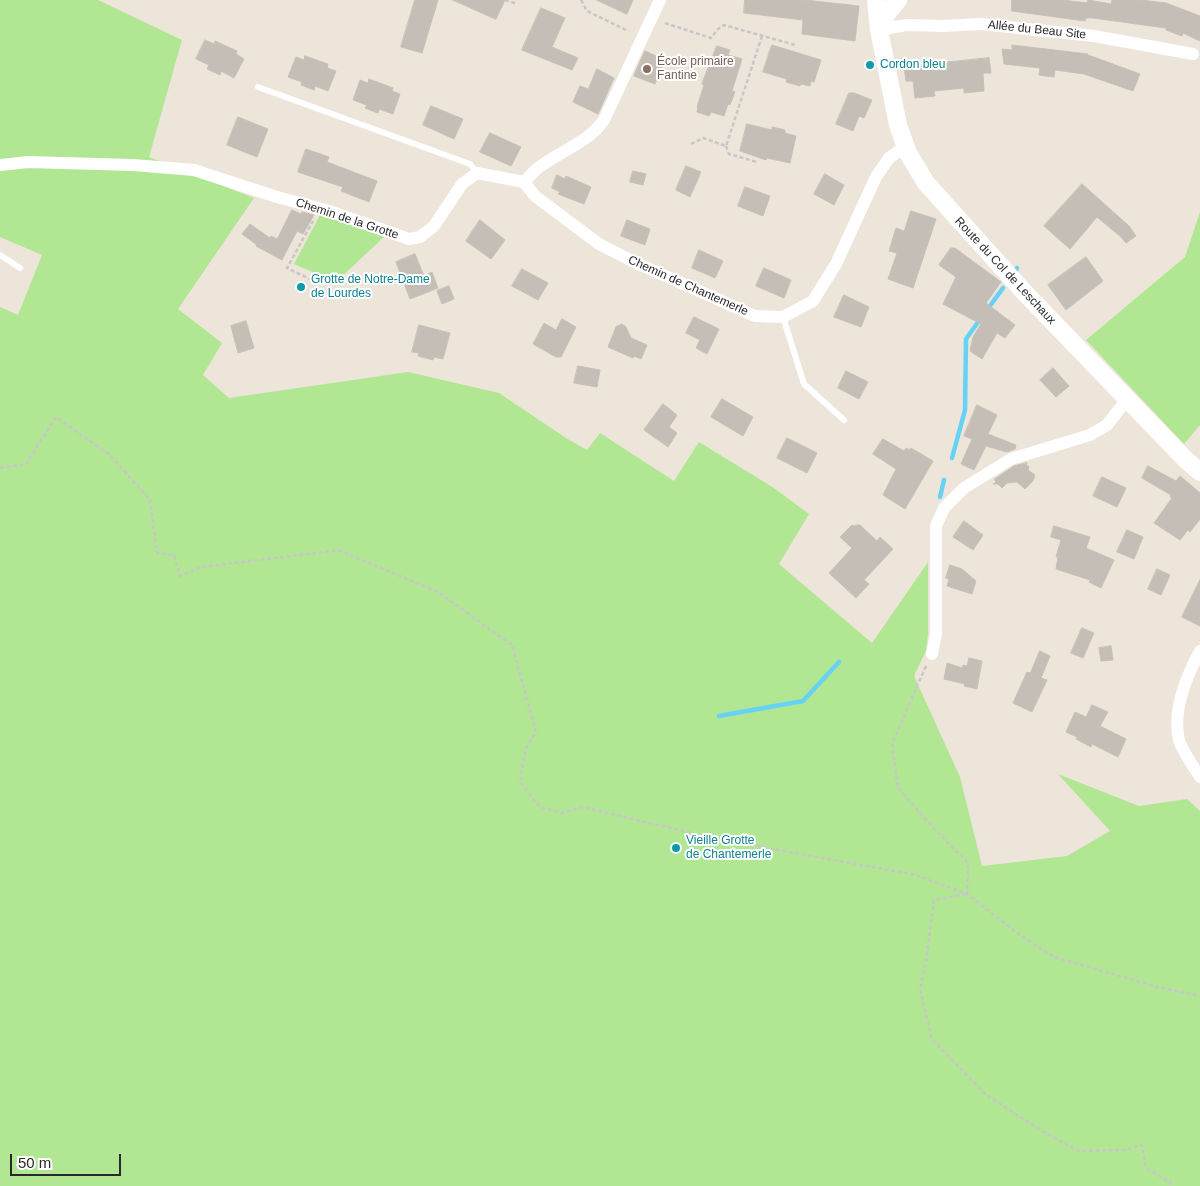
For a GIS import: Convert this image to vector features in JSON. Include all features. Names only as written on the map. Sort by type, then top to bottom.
[{"type":"main road","name":"Route du Col de Leschaux","points":[[876,0],[879,30],[898,125],[905,147],[926,183],[1025,293],[1200,472]]},
{"type":"main road","points":[[879,30],[888,12],[898,0]]},
{"type":"street","points":[[477,173],[524,182],[538,169],[590,136],[604,120],[660,0]]},
{"type":"street","name":"Allée du Beau Site","points":[[879,30],[906,25],[980,24],[1094,36],[1193,54]]},
{"type":"street","points":[[783,317],[813,301],[836,264],[876,177],[889,158],[905,147]]},
{"type":"street","name":"Chemin de la Grotte","points":[[0,164],[38,162],[133,165],[194,170],[277,197],[320,208],[409,238],[420,237],[434,226],[462,184],[477,173]]},
{"type":"street","name":"Chemin de Chantemerle","points":[[524,182],[535,196],[599,244],[755,316],[783,317]]},
{"type":"street","points":[[932,654],[936,634],[936,526],[944,508],[964,488],[1012,459],[1090,435],[1107,426],[1127,399]]},
{"type":"street","points":[[1200,651],[1182,692],[1177,718],[1179,741],[1200,778]]},
{"type":"lane","points":[[258,87],[470,164],[477,173]]},
{"type":"lane","points":[[0,255],[20,268]]},
{"type":"lane","points":[[783,317],[804,384],[844,420]]},
{"type":"path","points":[[505,0],[514,3],[515,0]]},
{"type":"path","points":[[581,0],[586,11],[626,30]]},
{"type":"path","points":[[652,18],[711,38],[724,25],[795,45]]},
{"type":"path","points":[[757,162],[729,154],[726,146],[762,36]]},
{"type":"path","points":[[691,144],[703,138],[726,146]]},
{"type":"path","points":[[312,280],[287,268],[320,208]]},
{"type":"path","points":[[0,468],[26,464],[56,417],[110,455],[150,500],[157,553],[174,555],[180,576],[202,567],[338,550],[438,592],[512,645],[536,732],[526,748],[520,782],[540,807],[562,813],[582,807],[708,837],[916,875],[967,894],[1020,935],[1054,957],[1158,987],[1200,996]]},
{"type":"path","points":[[932,654],[892,744],[898,788],[937,832],[968,863],[967,894]]},
{"type":"path","points":[[967,894],[934,900],[920,990],[932,1040],[985,1094],[1042,1131],[1079,1151],[1124,1150],[1142,1145],[1146,1168],[1170,1182],[1170,1186]]},
{"type":"green space","points":[[0,0],[98,0],[182,40],[149,157],[254,198],[178,309],[222,343],[203,375],[229,398],[408,372],[499,393],[587,450],[600,433],[674,481],[699,442],[774,488],[809,514],[779,564],[872,643],[928,562],[928,634],[926,651],[914,676],[960,777],[982,866],[1067,856],[1110,831],[1058,774],[1139,806],[1187,799],[1200,811],[1200,1186],[0,1186],[0,307],[18,315],[42,255],[0,237]]},
{"type":"green space","points":[[1200,212],[1200,425],[1184,444],[1086,340],[1185,257]]},
{"type":"green space","points":[[320,215],[386,235],[336,282],[294,264]]},
{"type":"building","points":[[415,0],[438,0],[422,53],[401,47]]},
{"type":"building","points":[[453,0],[505,0],[496,19]]},
{"type":"building","points":[[597,0],[633,0],[627,14]]},
{"type":"building","points":[[745,0],[805,0],[859,6],[855,41],[802,34],[803,20],[744,13]]},
{"type":"building","points":[[1012,0],[1063,0],[1087,3],[1088,0],[1111,4],[1112,0],[1141,0],[1166,3],[1200,16],[1200,41],[1183,33],[1182,36],[1166,30],[1166,28],[1093,18],[1086,18],[1085,21],[1012,11]]},
{"type":"building","points":[[541,8],[565,18],[552,47],[578,58],[572,70],[522,50]]},
{"type":"building","points":[[205,40],[214,44],[215,41],[237,51],[236,54],[244,59],[234,78],[221,71],[220,75],[207,69],[209,65],[196,59]]},
{"type":"building","points":[[772,45],[821,60],[814,82],[811,81],[810,86],[801,84],[800,86],[786,82],[787,79],[763,72]]},
{"type":"building","points":[[1012,45],[1088,54],[1140,74],[1133,91],[1084,74],[1055,70],[1054,77],[1039,75],[1040,68],[1004,64],[1002,49],[1012,50]]},
{"type":"building","points":[[717,46],[730,50],[728,55],[742,59],[732,91],[735,92],[724,116],[711,112],[709,116],[697,112],[697,107],[704,85],[702,84]]},
{"type":"building","points":[[645,51],[665,60],[655,84],[634,76]]},
{"type":"building","points":[[305,56],[328,64],[327,68],[336,71],[328,91],[315,86],[314,90],[301,85],[302,82],[288,77],[296,57],[304,60]]},
{"type":"building","points":[[989,58],[991,73],[983,73],[984,91],[964,93],[964,88],[934,91],[935,96],[915,98],[913,81],[906,81],[904,67]]},
{"type":"building","points":[[597,69],[614,78],[598,114],[573,102],[580,86],[588,89]]},
{"type":"building","points":[[369,79],[393,88],[392,91],[400,94],[393,114],[379,109],[378,113],[365,108],[367,105],[353,100],[360,80],[368,83]]},
{"type":"building","points":[[849,93],[872,100],[864,118],[859,116],[853,131],[836,124]]},
{"type":"building","points":[[431,106],[463,119],[454,139],[423,125]]},
{"type":"building","points":[[238,117],[268,129],[257,157],[227,145]]},
{"type":"building","points":[[747,124],[772,130],[772,127],[785,130],[785,133],[796,136],[790,163],[767,158],[766,160],[740,151]]},
{"type":"building","points":[[490,133],[521,147],[511,166],[480,152]]},
{"type":"building","points":[[306,149],[329,157],[327,162],[377,181],[369,202],[341,191],[343,187],[298,172]]},
{"type":"building","points":[[686,166],[701,172],[690,197],[676,190]]},
{"type":"building","points":[[633,171],[646,174],[643,185],[630,182]]},
{"type":"building","points":[[825,174],[844,185],[834,205],[814,194]]},
{"type":"building","points":[[557,175],[565,179],[566,176],[591,187],[584,204],[558,194],[560,192],[552,188]]},
{"type":"building","points":[[1082,184],[1129,226],[1136,236],[1126,243],[1097,217],[1070,249],[1044,226]]},
{"type":"building","points":[[745,187],[770,196],[763,216],[738,206]]},
{"type":"building","points":[[292,210],[301,214],[302,212],[314,215],[303,234],[297,231],[282,260],[256,246],[242,234],[250,224],[270,238],[271,236],[277,239]]},
{"type":"building","points":[[911,211],[936,219],[913,288],[888,279],[897,253],[889,251],[896,228],[904,231]]},
{"type":"building","points":[[480,220],[505,240],[491,259],[466,241]]},
{"type":"building","points":[[627,220],[650,229],[645,245],[621,236]]},
{"type":"building","points":[[951,248],[955,248],[1001,282],[986,303],[1015,325],[1005,338],[997,333],[982,359],[970,351],[973,337],[981,324],[943,304],[956,277],[939,265]]},
{"type":"building","points":[[699,250],[723,261],[715,278],[692,268]]},
{"type":"building","points":[[415,254],[424,276],[432,272],[438,288],[410,299],[396,262]]},
{"type":"building","points":[[1086,257],[1103,281],[1066,310],[1048,285]]},
{"type":"building","points":[[764,268],[791,280],[784,298],[756,286]]},
{"type":"building","points":[[522,269],[548,283],[538,300],[512,286]]},
{"type":"building","points":[[449,286],[454,299],[442,304],[437,291]]},
{"type":"building","points":[[844,295],[869,307],[861,327],[834,317]]},
{"type":"building","points":[[694,317],[719,329],[707,354],[696,348],[700,340],[686,333]]},
{"type":"building","points":[[562,319],[576,327],[561,357],[556,357],[533,344],[544,323],[556,330]]},
{"type":"building","points":[[246,321],[254,348],[238,353],[231,326]]},
{"type":"building","points":[[622,324],[626,327],[631,338],[647,345],[641,359],[634,356],[633,358],[608,347],[616,327]]},
{"type":"building","points":[[419,325],[450,333],[443,359],[434,357],[433,360],[418,356],[419,353],[412,352]]},
{"type":"building","points":[[578,366],[600,370],[597,387],[574,383]]},
{"type":"building","points":[[1053,368],[1069,386],[1056,397],[1040,380]]},
{"type":"building","points":[[846,371],[868,382],[859,399],[838,388]]},
{"type":"building","points":[[722,399],[753,417],[743,436],[711,417]]},
{"type":"building","points":[[663,404],[677,415],[669,427],[677,433],[668,447],[644,430]]},
{"type":"building","points":[[977,405],[997,415],[988,434],[1016,445],[1015,449],[1007,452],[986,446],[974,470],[961,464],[972,439],[964,436]]},
{"type":"building","points":[[787,438],[817,453],[807,473],[777,458]]},
{"type":"building","points":[[883,439],[904,451],[906,448],[910,450],[911,448],[933,461],[905,509],[883,495],[896,469],[873,454]]},
{"type":"building","points":[[1027,463],[1026,466],[1029,466],[1028,470],[1035,475],[1033,481],[1025,489],[1017,482],[1007,483],[1002,488],[998,484],[993,484],[996,482],[994,479],[1014,466]]},
{"type":"building","points":[[1148,466],[1176,481],[1180,476],[1200,493],[1200,519],[1190,532],[1188,530],[1180,540],[1154,523],[1172,498],[1170,497],[1171,495],[1142,478]]},
{"type":"building","points":[[1102,477],[1126,488],[1117,507],[1093,496]]},
{"type":"building","points":[[964,521],[983,535],[973,550],[953,537]]},
{"type":"building","points":[[860,525],[877,541],[880,537],[893,549],[864,580],[869,584],[856,598],[829,573],[852,548],[840,537],[851,526]]},
{"type":"building","points":[[1054,526],[1090,537],[1086,548],[1114,560],[1101,588],[1089,582],[1090,580],[1056,569],[1058,557],[1056,557],[1061,540],[1051,537]]},
{"type":"building","points":[[1127,530],[1143,537],[1134,559],[1117,552]]},
{"type":"building","points":[[950,565],[962,569],[976,581],[972,594],[947,586],[949,579],[946,578]]},
{"type":"building","points":[[1157,569],[1170,575],[1161,595],[1148,589]]},
{"type":"building","points":[[1200,580],[1200,626],[1182,617]]},
{"type":"building","points":[[1082,628],[1094,633],[1083,658],[1071,653]]},
{"type":"building","points":[[1111,646],[1113,660],[1101,661],[1099,648]]},
{"type":"building","points":[[1040,651],[1050,656],[1041,678],[1047,680],[1032,712],[1013,703],[1027,672],[1030,673]]},
{"type":"building","points":[[969,658],[982,661],[977,689],[944,679],[947,663],[962,668],[963,665],[967,666]]},
{"type":"building","points":[[1092,705],[1108,712],[1100,726],[1126,739],[1118,757],[1092,744],[1091,747],[1066,732],[1075,712],[1086,717]]},
{"type":"waterway","points":[[987,310],[1003,288]]},
{"type":"waterway","points":[[952,458],[965,410],[966,339],[981,318]]},
{"type":"waterway","points":[[940,497],[944,480]]},
{"type":"waterway","points":[[719,716],[803,701],[839,662]]},
{"type":"place","name":"Cordon bleu","points":[[870,65]]},
{"type":"place","name":"École primaire Fantine","points":[[647,69]]},
{"type":"place","name":"Grotte de Notre-Dame de Lourdes","points":[[301,287]]},
{"type":"place","name":"Vieille Grotte de Chantemerle","points":[[676,848]]}]
